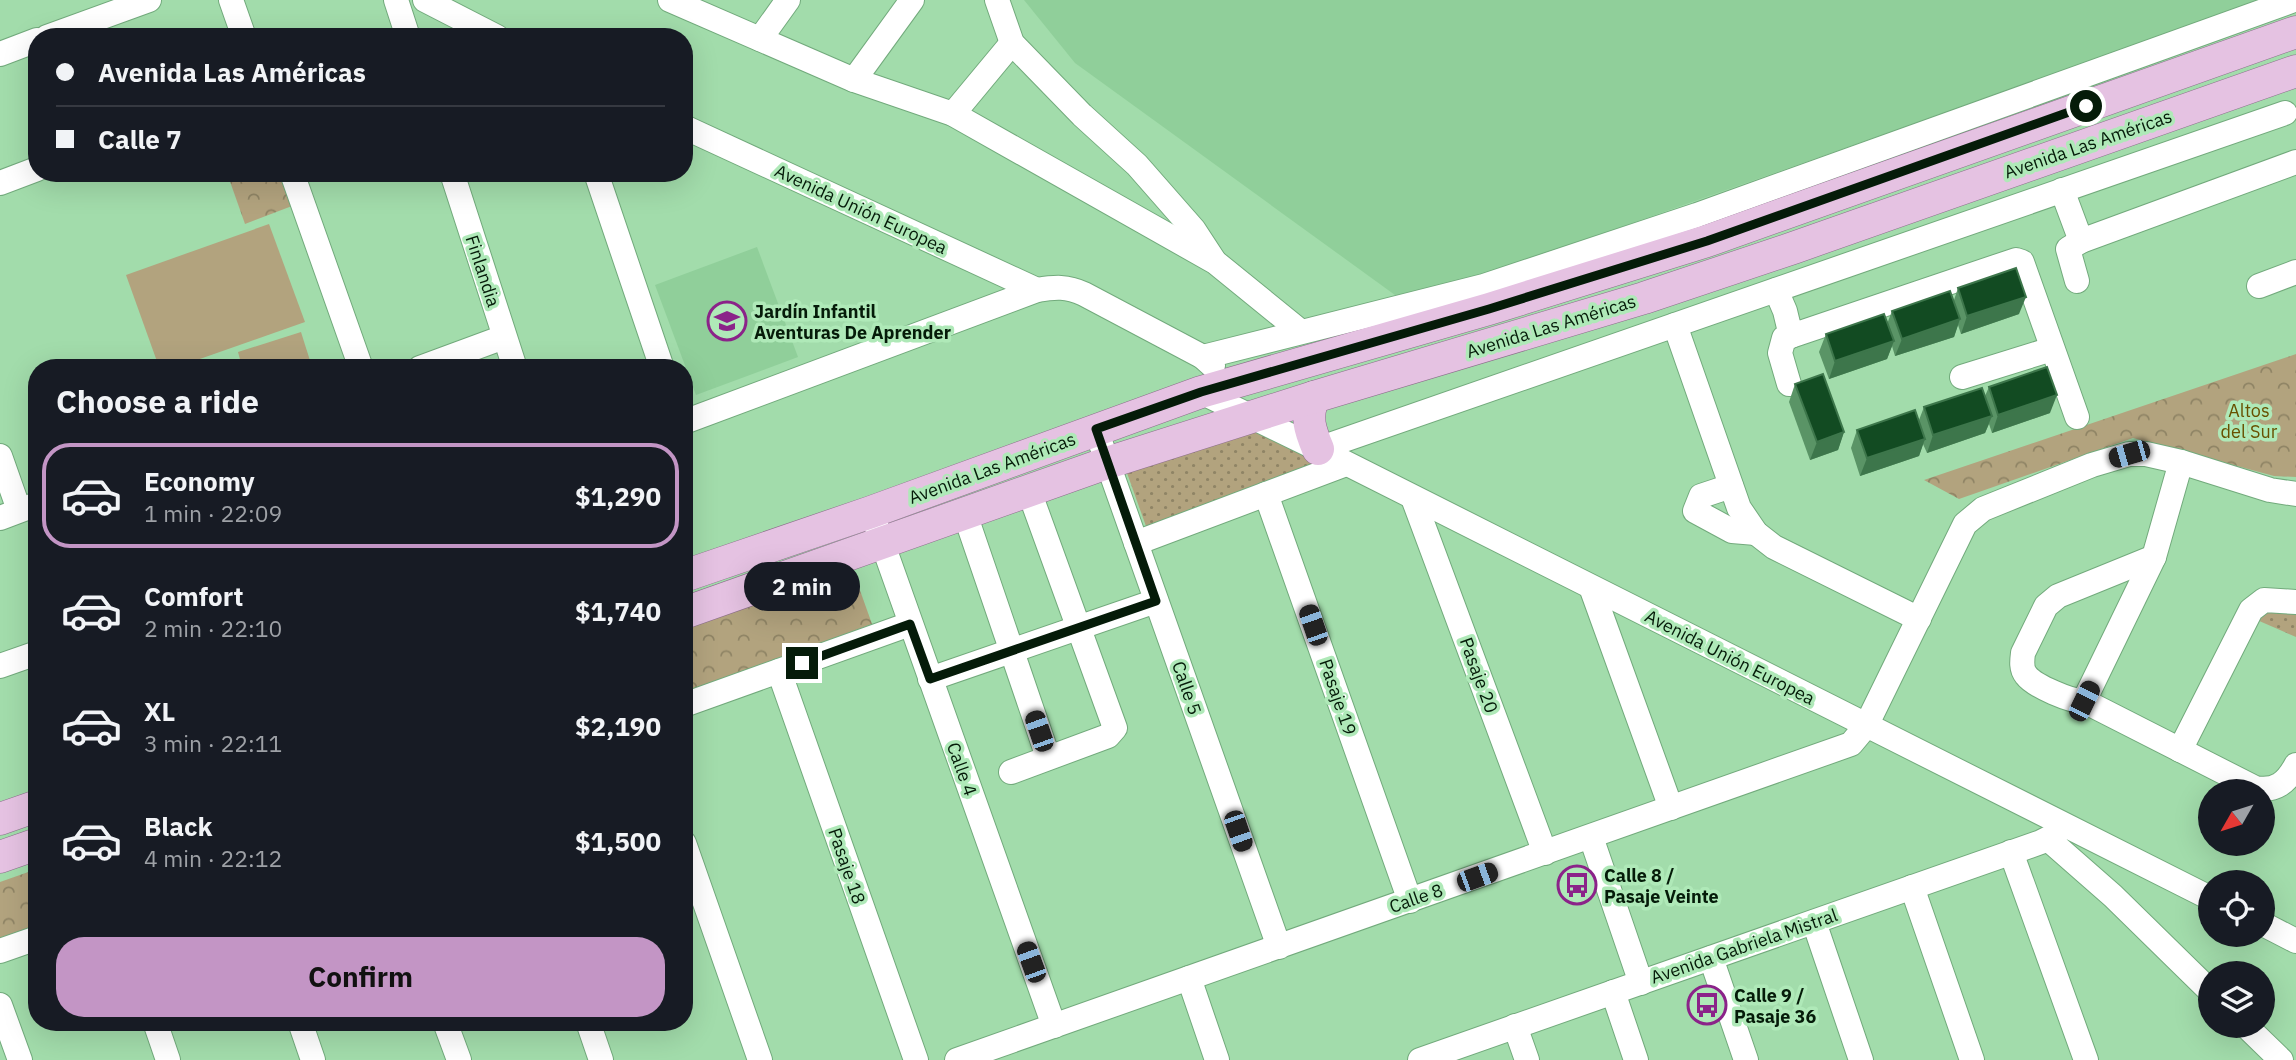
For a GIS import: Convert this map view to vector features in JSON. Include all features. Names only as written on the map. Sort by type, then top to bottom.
[{"type":"main road","name":"Avenida Las Américas","points":[[693,573],[871,512],[1201,392],[1502,305],[1707,241],[2296,32]]},
{"type":"main road","name":"Avenida Las Américas","points":[[693,610],[1107,463],[1745,264],[2296,71]]},
{"type":"main road","points":[[1314,397],[1309,407],[1308,422],[1318,449]]},
{"type":"main road","points":[[0,819],[28,809]]},
{"type":"main road","points":[[0,857],[28,847]]},
{"type":"street","points":[[72,28],[149,0]]},
{"type":"street","points":[[231,0],[241,28]]},
{"type":"street","points":[[396,0],[405,28]]},
{"type":"street","points":[[425,0],[479,28]]},
{"type":"street","points":[[670,0],[854,80],[953,114],[1215,262],[1300,331]]},
{"type":"street","points":[[760,40],[788,0]]},
{"type":"street","points":[[854,80],[912,0]]},
{"type":"street","points":[[997,0],[1012,43],[1082,115],[1137,165],[1194,230],[1215,262]]},
{"type":"street","points":[[1203,357],[1484,286],[1697,215],[2294,0]]},
{"type":"street","points":[[0,54],[28,43]]},
{"type":"street","points":[[953,114],[1012,43]]},
{"type":"street","name":"Avenida Las Américas","points":[[1318,449],[2285,113]]},
{"type":"street","name":"Avenida Unión Europea","points":[[693,131],[1037,290]]},
{"type":"street","points":[[2077,281],[2067,249],[2296,162]]},
{"type":"street","points":[[0,183],[28,172]]},
{"type":"street","points":[[295,182],[358,359]]},
{"type":"street","name":"Finlandia","points":[[455,182],[512,359]]},
{"type":"street","points":[[599,182],[659,359]]},
{"type":"street","points":[[2062,190],[2081,242]]},
{"type":"street","points":[[1789,384],[1780,353],[1784,338],[2016,260],[2022,262],[2025,267],[2077,417]]},
{"type":"street","points":[[2259,286],[2296,272]]},
{"type":"street","points":[[693,419],[1037,290],[1070,288],[1203,357],[1234,382]]},
{"type":"street","points":[[1776,290],[1791,336]]},
{"type":"street","points":[[1675,325],[1739,508],[1756,533],[1774,547],[1919,619]]},
{"type":"street","points":[[445,359],[505,337]]},
{"type":"street","points":[[1962,377],[2052,349]]},
{"type":"street","points":[[1250,417],[1248,396],[1267,372]]},
{"type":"street","name":"Avenida Unión Europea","points":[[1201,392],[1866,726],[2056,832],[2128,858],[2198,892]]},
{"type":"street","name":"Calle 5","points":[[1096,429],[1279,947]]},
{"type":"street","points":[[1866,726],[1965,524],[1976,513],[2092,465],[2129,454],[2146,454],[2181,462],[2270,490],[2296,494]]},
{"type":"street","points":[[0,456],[19,511]]},
{"type":"street","points":[[2084,701],[2154,557],[2181,462]]},
{"type":"street","points":[[1136,543],[1346,464]]},
{"type":"street","points":[[1731,486],[1702,496],[1695,511],[1732,531],[1756,533]]},
{"type":"street","points":[[1011,772],[1108,736],[1115,727],[1030,491]]},
{"type":"street","name":"Pasaje 19","points":[[1266,494],[1410,901]]},
{"type":"street","name":"Pasaje 20","points":[[1413,498],[1545,853]]},
{"type":"street","name":"Calle 4","points":[[871,512],[1054,1026]]},
{"type":"street","points":[[965,514],[1048,757]]},
{"type":"street","points":[[2154,557],[2058,596],[2043,610],[2023,653],[2023,669],[2026,675],[2035,683],[2071,700],[2084,701],[2260,789],[2282,785],[2296,765]]},
{"type":"street","points":[[1591,587],[1671,808]]},
{"type":"street","points":[[2180,750],[2251,610],[2264,600],[2296,602]]},
{"type":"street","points":[[930,679],[1156,601]]},
{"type":"street","points":[[693,702],[910,624]]},
{"type":"street","points":[[0,666],[28,656]]},
{"type":"street","name":"Pasaje 18","points":[[779,671],[916,1060]]},
{"type":"street","name":"Calle 8","points":[[957,1060],[1844,747],[1858,738],[1866,726]]},
{"type":"street","points":[[2056,832],[2113,896],[2198,979]]},
{"type":"street","name":"Avenida Gabriela Mistral","points":[[1420,1060],[2011,852],[2056,832]]},
{"type":"street","points":[[1591,837],[1641,983]]},
{"type":"street","points":[[2011,852],[2086,1060]]},
{"type":"street","points":[[2113,896],[2128,858]]},
{"type":"street","points":[[693,868],[761,1060]]},
{"type":"street","points":[[1912,887],[1972,1060]]},
{"type":"street","points":[[1814,922],[1861,1060]]},
{"type":"street","points":[[2275,930],[2296,941]]},
{"type":"street","points":[[0,951],[28,941]]},
{"type":"street","points":[[1711,958],[1746,1060]]},
{"type":"street","points":[[1189,978],[1217,1060]]},
{"type":"street","points":[[1613,992],[1636,1060]]},
{"type":"street","points":[[0,1005],[20,1060]]},
{"type":"street","points":[[1516,1026],[1527,1060]]},
{"type":"street","points":[[158,1031],[168,1060]]},
{"type":"street","points":[[303,1031],[313,1060]]},
{"type":"street","points":[[449,1031],[459,1060]]},
{"type":"street","points":[[591,1031],[601,1060]]},
{"type":"street","points":[[2258,1038],[2281,1060]]},
{"type":"shaded area","points":[[1024,0],[2264,0],[1406,303],[1075,63]]},
{"type":"shaded area","name":"Jardín Infantil Aventuras De Aprender","points":[[757,247],[798,357],[696,395],[693,387],[693,359],[683,359],[655,285]]},
{"type":"green space","points":[[230,182],[283,182],[292,206],[245,224]]},
{"type":"green space","points":[[269,224],[305,322],[200,359],[156,359],[126,275]]},
{"type":"green space","points":[[301,332],[309,359],[240,359],[238,352]]},
{"type":"green space","name":"Altos del Sur","points":[[2296,354],[2296,477],[2274,476],[2133,438],[1959,499],[1924,480]]},
{"type":"green space","points":[[1252,427],[1330,463],[1147,529],[1127,473]]},
{"type":"green space","points":[[852,568],[872,624],[693,691],[693,627]]},
{"type":"green space","points":[[2264,610],[2296,612],[2296,637],[2257,620]]},
{"type":"green space","points":[[28,872],[28,934],[0,943],[0,882]]},
{"type":"building","points":[[2016,268],[2026,297],[1967,316],[1958,288]]},
{"type":"building","points":[[1950,291],[1960,319],[1902,339],[1892,311]]},
{"type":"building","points":[[1884,314],[1894,341],[1835,361],[1826,334]]},
{"type":"building","points":[[2047,367],[2057,395],[1998,415],[1989,387]]},
{"type":"building","points":[[1823,374],[1844,432],[1817,442],[1795,384]]},
{"type":"building","points":[[1982,388],[1992,416],[1933,435],[1924,407]]},
{"type":"building","points":[[1915,410],[1925,439],[1867,458],[1857,430]]},
{"type":"place","name":"Jardín Infantil Aventuras De Aprender","points":[[727,321]]},
{"type":"place","name":"Calle 8 / Pasaje Veinte","points":[[1577,885]]},
{"type":"place","name":"Calle 9 / Pasaje 36","points":[[1707,1005]]},
{"type":"route","points":[[802,663],[910,624],[930,679],[1156,601],[1096,429],[1201,392],[1489,309],[1707,241],[2086,106]]}]
